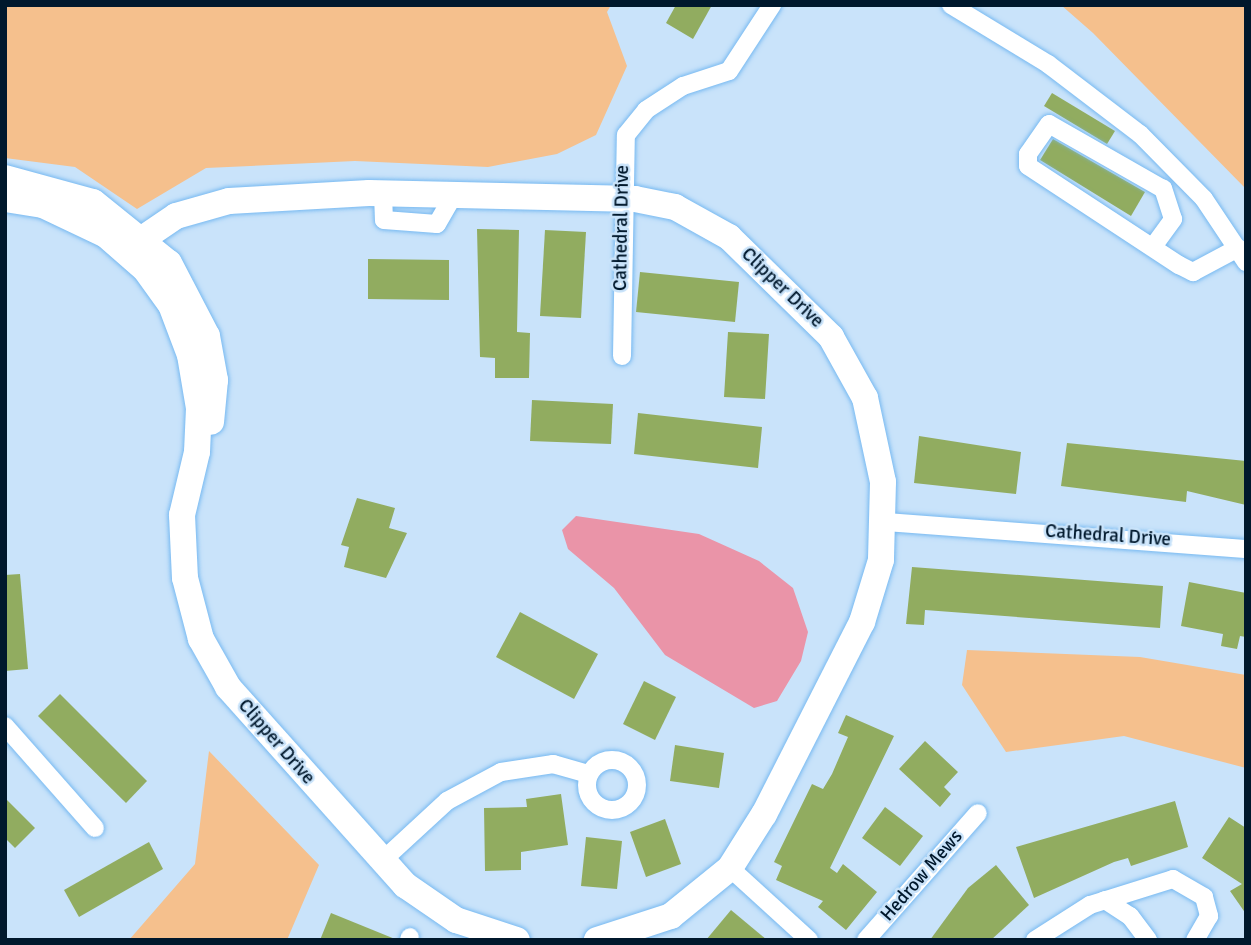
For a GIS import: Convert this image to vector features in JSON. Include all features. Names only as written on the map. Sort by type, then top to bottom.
[{"type":"street","name":"Cathedral Drive","points":[[622,356],[621,197],[626,135],[646,110],[683,86],[729,71],[772,5]]},
{"type":"street","points":[[951,5],[1048,64],[1140,134],[1204,200],[1242,255],[1193,272],[1154,244],[1028,166],[1028,154],[1049,124],[1163,189],[1173,219],[1154,244]]},
{"type":"street","name":"Clipper Drive","points":[[5,178],[78,195],[134,243],[164,294],[190,355],[197,452],[181,547],[190,609],[206,651],[228,687],[383,861],[429,904],[465,932],[517,940]]},
{"type":"street","name":"Clipper Drive","points":[[134,243],[176,216],[229,201],[383,193],[621,197],[676,207],[703,220],[814,315],[865,398],[877,443],[885,522],[862,622],[764,814],[730,868],[671,916],[597,940]]},
{"type":"street","name":"Clipper Drive","points":[[5,199],[78,219],[134,243]]},
{"type":"street","name":"Cathedral Drive","points":[[885,522],[1246,549]]},
{"type":"street","points":[[5,726],[95,828]]},
{"type":"street","points":[[383,861],[447,802],[501,772],[553,764],[589,774]]},
{"type":"street","name":"Hedrow Mews","points":[[866,940],[978,813]]},
{"type":"street","points":[[730,868],[809,940]]},
{"type":"street","points":[[1035,940],[1105,900],[1155,882],[1190,883],[1204,897],[1209,916],[1195,940]]},
{"type":"street","points":[[1105,900],[1130,916],[1148,940]]},
{"type":"shaded area","points":[[5,5],[611,5],[607,12],[627,66],[596,135],[557,154],[488,167],[355,161],[206,168],[137,209],[75,167],[5,158]]},
{"type":"shaded area","points":[[1061,5],[1246,5],[1246,189],[1093,33]]},
{"type":"shaded area","points":[[576,516],[699,534],[759,561],[793,588],[808,632],[801,661],[777,701],[754,708],[665,655],[614,588],[568,549],[562,530]]},
{"type":"shaded area","points":[[967,650],[1140,657],[1246,675],[1246,768],[1124,736],[1006,752],[962,685]]},
{"type":"shaded area","points":[[209,751],[319,865],[287,940],[129,940],[195,864]]},
{"type":"building","points":[[676,5],[712,5],[693,39],[666,23]]},
{"type":"building","points":[[1052,93],[1115,131],[1107,144],[1044,106]]},
{"type":"building","points":[[1053,139],[1145,192],[1131,216],[1040,160]]},
{"type":"building","points":[[477,229],[519,230],[517,332],[530,333],[529,378],[495,378],[495,358],[480,357]]},
{"type":"building","points":[[545,230],[586,232],[581,318],[540,316]]},
{"type":"building","points":[[368,259],[449,260],[449,300],[368,299]]},
{"type":"building","points":[[640,272],[739,282],[735,322],[636,312]]},
{"type":"building","points":[[728,332],[769,334],[765,399],[724,397]]},
{"type":"building","points":[[532,400],[613,404],[611,444],[530,441]]},
{"type":"building","points":[[638,413],[762,427],[758,468],[634,454]]},
{"type":"building","points":[[919,436],[1021,452],[1016,494],[914,483]]},
{"type":"building","points":[[1067,443],[1246,461],[1246,505],[1187,491],[1186,502],[1061,486]]},
{"type":"building","points":[[357,498],[395,508],[389,528],[407,533],[386,578],[344,567],[349,547],[341,545]]},
{"type":"building","points":[[912,567],[1163,586],[1160,628],[925,610],[924,625],[906,624]]},
{"type":"building","points":[[20,574],[28,669],[5,671],[5,575]]},
{"type":"building","points":[[1189,582],[1246,593],[1246,637],[1240,636],[1237,649],[1221,646],[1223,634],[1181,626]]},
{"type":"building","points":[[520,612],[598,654],[574,699],[496,657]]},
{"type":"building","points":[[644,681],[676,697],[655,740],[623,724]]},
{"type":"building","points":[[60,694],[147,781],[126,803],[38,716]]},
{"type":"building","points":[[846,715],[894,736],[830,868],[837,873],[843,864],[877,892],[846,930],[818,907],[823,901],[776,880],[782,866],[774,862],[812,784],[823,789],[832,774],[848,737],[838,733]]},
{"type":"building","points":[[925,741],[958,772],[944,787],[951,794],[940,807],[899,769]]},
{"type":"building","points":[[675,745],[724,753],[719,788],[670,781]]},
{"type":"building","points":[[561,794],[568,845],[521,852],[521,870],[485,871],[484,808],[527,807],[526,799]]},
{"type":"building","points":[[5,798],[35,828],[15,848],[5,838]]},
{"type":"building","points":[[1175,801],[1188,847],[1131,866],[1128,858],[1114,862],[1034,898],[1016,847]]},
{"type":"building","points":[[885,807],[923,836],[900,866],[862,838]]},
{"type":"building","points":[[1229,817],[1246,828],[1246,914],[1230,891],[1242,884],[1202,858]]},
{"type":"building","points":[[665,819],[681,864],[646,877],[630,832]]},
{"type":"building","points":[[586,837],[622,841],[617,889],[581,886]]},
{"type":"building","points":[[149,842],[163,869],[79,917],[64,890]]},
{"type":"building","points":[[996,865],[1029,905],[991,940],[930,940],[968,888]]},
{"type":"building","points":[[731,910],[767,940],[706,940]]},
{"type":"building","points":[[331,913],[395,939],[320,940]]}]
